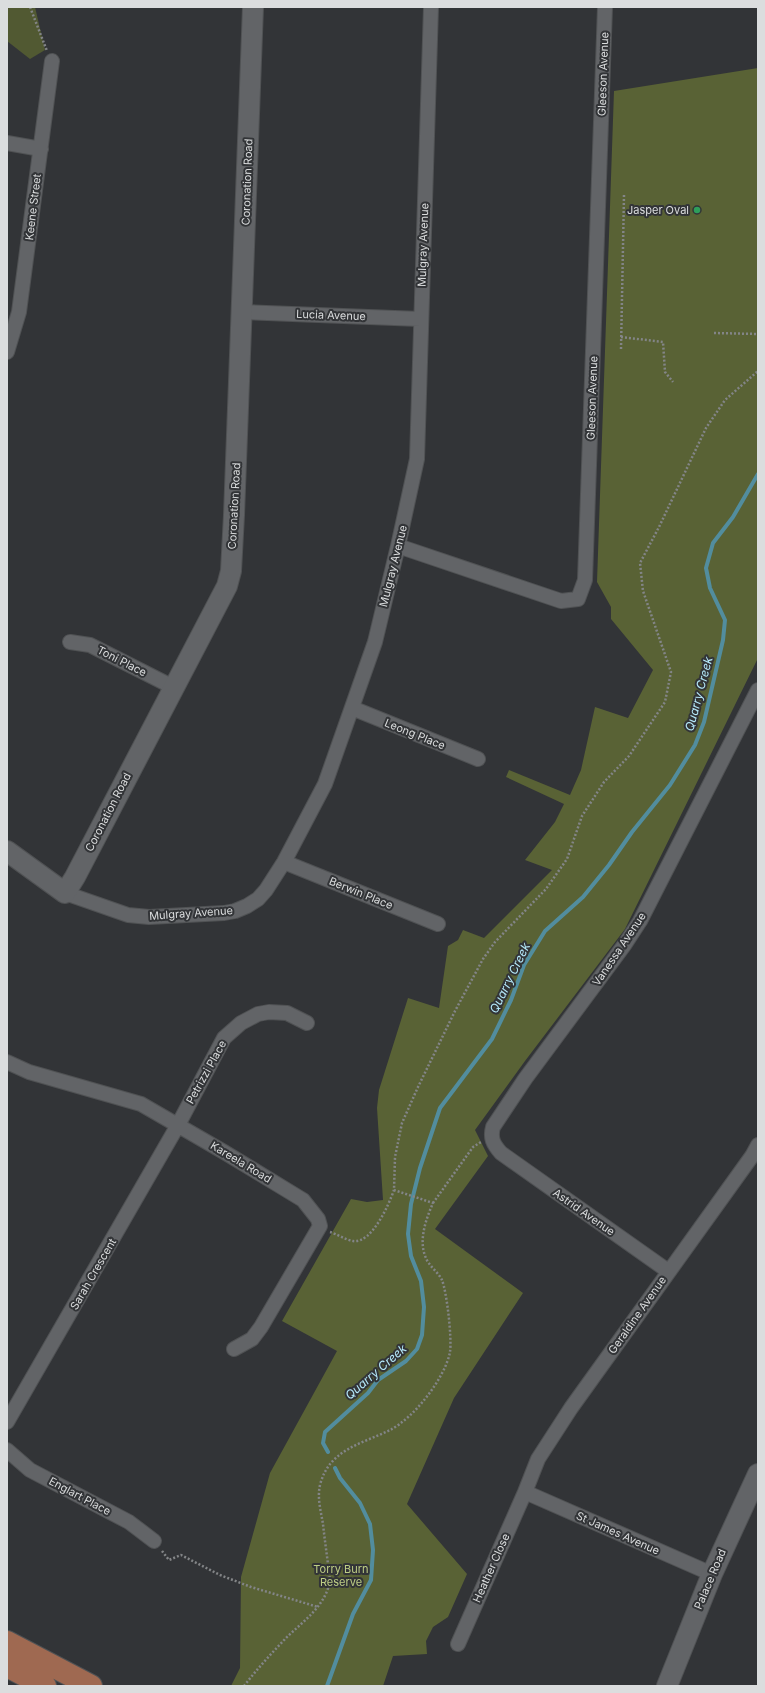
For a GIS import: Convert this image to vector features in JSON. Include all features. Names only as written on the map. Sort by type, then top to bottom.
[{"type":"main road","points":[[7,1642],[91,1686]]},
{"type":"main road","points":[[7,1666],[45,1686]]},
{"type":"street","name":"Coronation Road","points":[[65,893],[78,871],[223,593],[231,571],[253,7]]},
{"type":"street","name":"Mulgray Avenue","points":[[65,893],[128,915],[149,917],[224,913],[247,906],[258,899],[266,890],[284,862],[325,784],[375,642],[417,459],[430,7]]},
{"type":"street","name":"Gleeson Avenue","points":[[398,546],[561,601],[578,599],[585,580],[605,7]]},
{"type":"street","name":"Keene Street","points":[[7,352],[20,312],[52,61]]},
{"type":"street","points":[[7,143],[41,149]]},
{"type":"street","name":"Lucia Avenue","points":[[242,312],[420,319]]},
{"type":"street","name":"Toni Place","points":[[70,642],[90,645],[173,687]]},
{"type":"street","name":"Vanessa Avenue","points":[[491,1135],[493,1126],[525,1079],[625,944],[640,921],[758,690]]},
{"type":"street","name":"Leong Place","points":[[352,708],[478,759]]},
{"type":"street","points":[[7,851],[65,893]]},
{"type":"street","name":"Berwin Place","points":[[284,862],[438,924]]},
{"type":"street","name":"Petrizzi Place","points":[[178,1125],[224,1038],[241,1023],[258,1014],[270,1012],[287,1013],[307,1023]]},
{"type":"street","name":"Kareela Road","points":[[9,1068],[29,1072],[140,1104],[303,1200],[318,1219],[320,1226]]},
{"type":"street","name":"Sarah Crescent","points":[[7,1422],[178,1125]]},
{"type":"street","name":"Astrid Avenue","points":[[491,1135],[494,1144],[501,1153],[668,1271]]},
{"type":"street","name":"Geraldine Avenue","points":[[525,1492],[538,1459],[571,1408],[752,1156],[758,1144]]},
{"type":"street","points":[[234,1350],[252,1339],[261,1327],[320,1226]]},
{"type":"street","name":"Englart Place","points":[[7,1450],[30,1470],[129,1522],[154,1541]]},
{"type":"street","name":"Palace Road","points":[[667,1686],[712,1574],[757,1477]]},
{"type":"street","name":"St James Avenue","points":[[525,1492],[712,1574]]},
{"type":"street","name":"Heather Close","points":[[458,1644],[525,1492]]},
{"type":"path","points":[[30,7],[52,61]]},
{"type":"path","points":[[621,349],[624,194]]},
{"type":"path","points":[[714,333],[758,334]]},
{"type":"path","points":[[621,337],[663,342],[665,372],[673,382]]},
{"type":"path","points":[[320,1226],[327,1231],[354,1242],[364,1239],[376,1226],[383,1215],[394,1190],[395,1157],[402,1123],[455,1011],[483,960],[495,942],[546,890],[567,858],[582,816],[604,782],[629,756],[665,702],[671,672],[643,591],[640,563],[659,527],[706,428],[724,400],[758,371]]},
{"type":"path","points":[[244,1686],[259,1666],[318,1607],[328,1590],[330,1581],[319,1496],[323,1476],[338,1454],[352,1445],[392,1429],[409,1417],[439,1379],[450,1352],[450,1338],[445,1292],[442,1280],[426,1260],[423,1249],[425,1224],[433,1203],[473,1148],[491,1135]]},
{"type":"path","points":[[394,1190],[433,1203]]},
{"type":"path","points":[[154,1541],[170,1560],[181,1555],[220,1575],[251,1587],[318,1607]]},
{"type":"green space","points":[[7,7],[35,7],[45,50],[30,59],[7,41]]},
{"type":"green space","name":"Torry Burn Reserve","points":[[758,68],[758,658],[625,929],[475,1130],[488,1156],[435,1229],[523,1293],[454,1398],[407,1504],[467,1574],[448,1617],[433,1627],[426,1641],[427,1654],[393,1656],[383,1686],[231,1686],[240,1668],[241,1577],[270,1473],[337,1351],[282,1321],[351,1199],[367,1202],[383,1200],[377,1108],[379,1090],[408,998],[439,1008],[448,946],[458,940],[463,930],[484,938],[552,870],[525,860],[555,822],[564,804],[506,777],[509,770],[570,795],[581,770],[595,707],[628,718],[653,670],[611,619],[611,607],[597,582],[614,91]]},
{"type":"waterway","name":"Quarry Creek","points":[[328,1452],[323,1443],[325,1432],[368,1393],[378,1380],[406,1361],[417,1349],[422,1335],[424,1307],[421,1281],[411,1256],[408,1234],[411,1204],[420,1168],[440,1108],[492,1039],[511,1000],[524,965],[545,931],[583,897],[609,865],[632,832],[670,785],[695,745],[704,722],[723,640],[725,620],[710,588],[706,568],[713,543],[733,517],[758,474]]},
{"type":"waterway","name":"Quarry Creek","points":[[327,1686],[353,1614],[371,1580],[373,1550],[370,1524],[360,1503],[340,1478],[335,1468]]},
{"type":"place","name":"Jasper Oval","points":[[697,210]]}]
